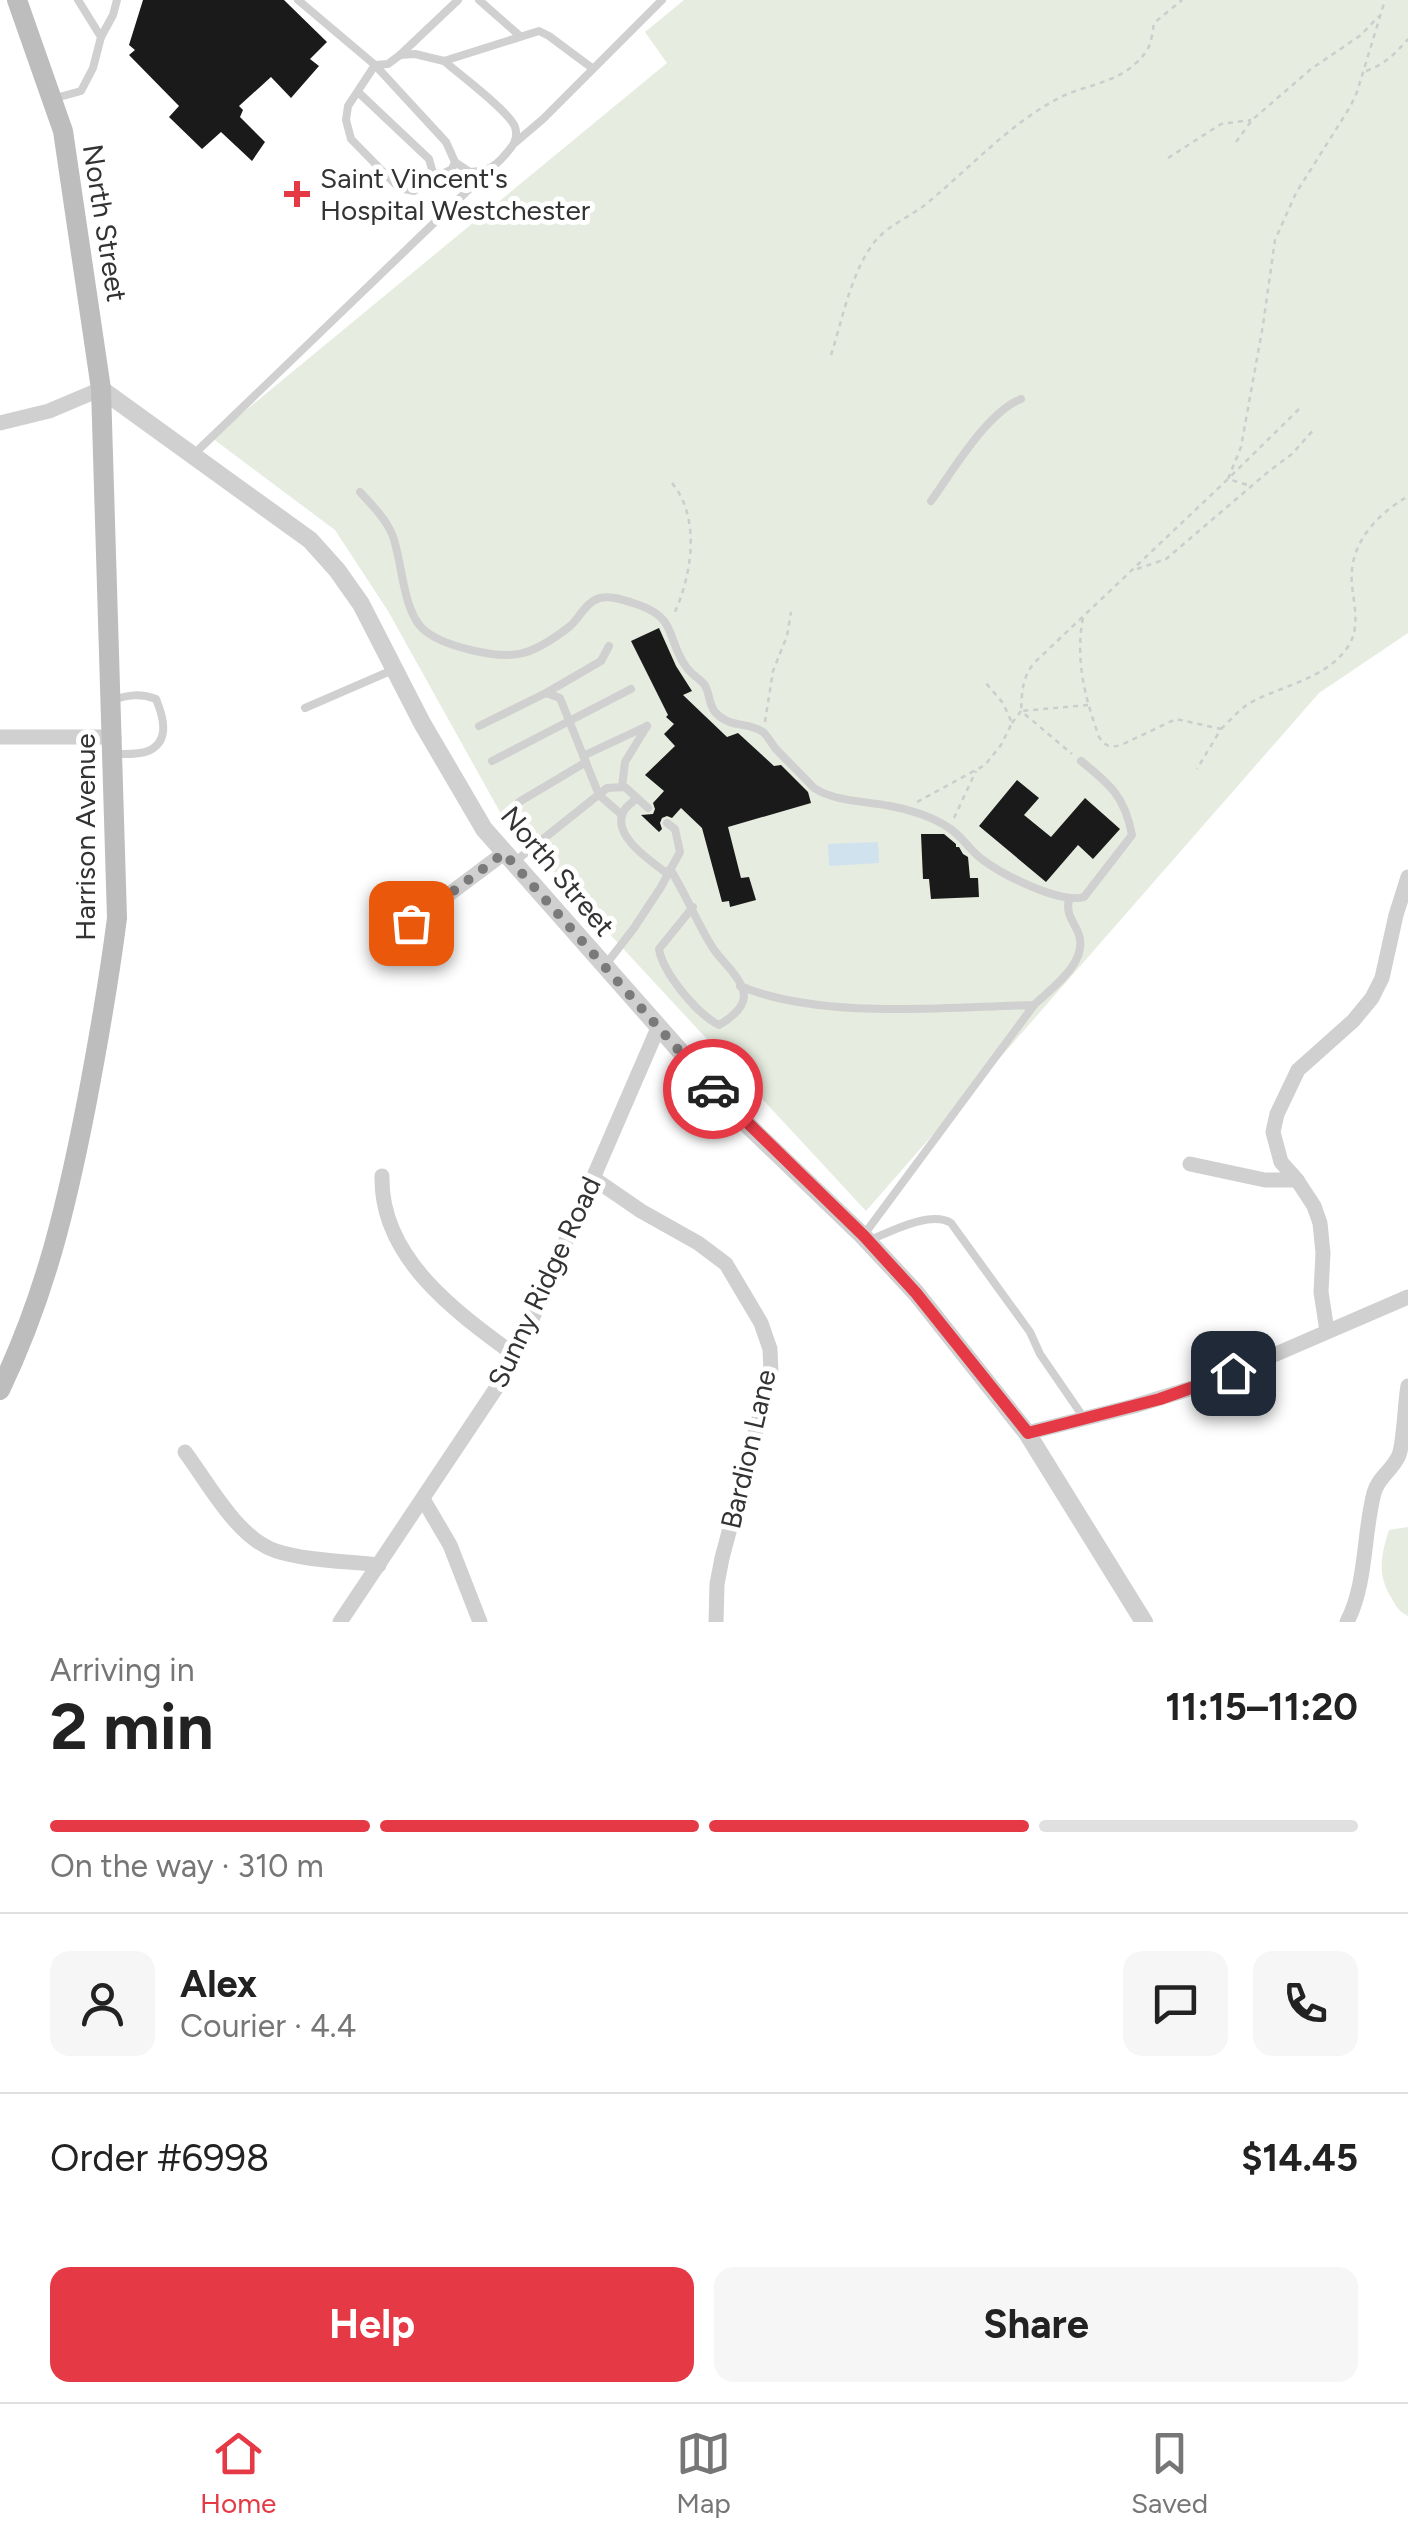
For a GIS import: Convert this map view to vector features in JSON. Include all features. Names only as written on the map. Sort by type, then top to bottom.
[{"type":"main road","name":"North Street","points":[[17,0],[63,131],[101,389]]},
{"type":"main road","name":"Harrison Avenue","points":[[0,1390],[36,1308],[56,1244],[108,995],[118,918],[101,389]]},
{"type":"street","points":[[0,423],[49,411],[101,389]]},
{"type":"street","name":"North Street","points":[[101,389],[310,540],[337,570],[361,604],[422,723],[484,829],[734,1111],[866,1238],[916,1293],[1028,1433],[1144,1622]]},
{"type":"street","points":[[0,736],[114,745]]},
{"type":"street","points":[[380,946],[509,858]]},
{"type":"street","points":[[1327,1331],[1321,1292],[1323,1238],[1314,1206],[1281,1162],[1275,1146],[1278,1108],[1298,1070],[1353,1021],[1372,998],[1382,978],[1408,878]]},
{"type":"street","name":"Sunny Ridge Road","points":[[340,1622],[516,1356],[658,1028]]},
{"type":"street","points":[[1190,1164],[1265,1180],[1297,1180]]},
{"type":"street","points":[[382,1176],[381,1192],[389,1222],[410,1261],[454,1308],[516,1356]]},
{"type":"street","name":"Bardion Lane","points":[[593,1178],[726,1264],[761,1323],[770,1350],[771,1374],[722,1558],[716,1622]]},
{"type":"street","points":[[1028,1433],[1199,1387],[1408,1297]]},
{"type":"street","points":[[1347,1622],[1360,1578],[1372,1497],[1377,1482],[1399,1455],[1408,1386]]},
{"type":"street","points":[[185,1452],[237,1523],[255,1540],[300,1556],[379,1565]]},
{"type":"street","points":[[423,1499],[450,1545],[480,1622]]},
{"type":"lane","points":[[78,0],[101,37]]},
{"type":"lane","points":[[52,99],[81,91],[118,0]]},
{"type":"lane","points":[[298,0],[374,65],[446,142],[455,162],[470,172],[488,171]]},
{"type":"lane","points":[[374,65],[388,64],[400,55],[458,0]]},
{"type":"lane","points":[[479,0],[520,36]]},
{"type":"lane","points":[[193,455],[662,0]]},
{"type":"lane","points":[[444,61],[539,31],[592,68]]},
{"type":"lane","points":[[400,55],[415,54],[444,61],[513,122],[516,142]]},
{"type":"lane","points":[[358,92],[429,158],[433,173],[420,188],[400,188],[356,144],[347,129],[346,112],[374,65]]},
{"type":"lane","points":[[433,173],[452,169],[455,162]]},
{"type":"lane","points":[[930,502],[1000,411],[1021,399]]},
{"type":"lane","points":[[360,492],[391,532],[416,620],[444,641],[498,654],[521,654],[569,627],[592,601],[600,598],[642,606],[667,623],[684,666],[704,685],[717,714],[727,722],[762,732],[822,792],[902,809],[950,828],[972,852],[1002,872],[1069,899],[1084,896],[1132,835],[1120,797],[1081,761]]},
{"type":"lane","points":[[479,726],[602,662],[609,646]]},
{"type":"lane","points":[[305,708],[395,670]]},
{"type":"lane","points":[[492,761],[631,689]]},
{"type":"lane","points":[[546,692],[560,698],[599,794],[622,815]]},
{"type":"lane","points":[[112,700],[128,695],[156,699],[164,720],[156,745],[146,752],[114,745]]},
{"type":"lane","points":[[519,802],[584,759],[647,726],[625,762],[622,787]]},
{"type":"lane","points":[[509,858],[606,788],[630,789],[648,808]]},
{"type":"lane","points":[[637,798],[622,815],[624,834],[640,854],[669,872],[692,908],[711,946],[744,994],[742,1006],[719,1025],[709,1020],[667,973],[659,948],[692,908]]},
{"type":"lane","points":[[604,966],[634,928],[680,852],[675,829],[667,823]]},
{"type":"lane","points":[[866,1238],[1034,1005],[1076,962],[1080,934],[1068,916],[1069,899]]},
{"type":"lane","points":[[740,986],[813,1005],[1034,1005]]},
{"type":"lane","points":[[866,1238],[933,1218],[946,1218],[1030,1332],[1040,1354],[1084,1418]]},
{"type":"path","points":[[1228,479],[1242,447],[1275,240],[1296,193],[1350,107],[1365,72],[1385,0]]},
{"type":"path","points":[[831,355],[862,264],[880,236],[921,208],[1046,106],[1076,90],[1108,81],[1136,63],[1154,39],[1154,23],[1180,1]]},
{"type":"path","points":[[1236,142],[1252,120],[1380,16]]},
{"type":"path","points":[[1365,72],[1391,57],[1408,39]]},
{"type":"path","points":[[1168,158],[1221,124],[1252,120]]},
{"type":"path","points":[[902,809],[985,764],[1021,711],[1026,674],[1299,410]]},
{"type":"path","points":[[1135,570],[1166,559],[1303,445],[1315,428]]},
{"type":"path","points":[[1228,479],[1251,486]]},
{"type":"path","points":[[667,623],[680,603],[691,546],[686,504],[672,483]]},
{"type":"path","points":[[1196,769],[1221,728],[1249,703],[1324,669],[1347,648],[1356,620],[1352,570],[1361,542],[1376,518],[1405,498]]},
{"type":"path","points":[[762,732],[773,671],[787,636],[791,612]]},
{"type":"path","points":[[1083,616],[1079,647],[1082,679],[1104,745],[1111,748],[1176,719],[1221,728]]},
{"type":"path","points":[[985,682],[1003,703],[1012,723]]},
{"type":"path","points":[[1021,711],[1088,705]]},
{"type":"path","points":[[1021,711],[1081,761]]},
{"type":"path","points":[[950,828],[976,770]]},
{"type":"shaded area","points":[[684,0],[1408,0],[1408,633],[1319,693],[866,1211],[505,821],[388,611],[335,530],[212,438],[667,63],[645,32]]},
{"type":"shaded area","points":[[1408,1527],[1408,1616],[1387,1589],[1382,1564],[1389,1530]]},
{"type":"water","points":[[878,842],[879,863],[829,866],[828,844]]},
{"type":"building","points":[[143,0],[284,0],[327,42],[310,59],[319,66],[291,98],[271,77],[239,106],[243,110],[240,117],[265,142],[252,161],[221,132],[202,149],[169,117],[179,106],[129,55],[135,50],[129,45]]},
{"type":"building","points":[[659,628],[692,691],[683,695],[727,737],[738,733],[774,766],[781,765],[808,792],[811,803],[728,827],[741,878],[749,877],[756,900],[730,907],[729,901],[722,902],[702,828],[681,808],[672,818],[662,818],[659,832],[641,815],[653,814],[653,803],[664,791],[645,775],[675,746],[664,734],[674,724],[666,717],[631,641]]},
{"type":"building","points":[[1017,780],[1039,798],[1024,815],[1051,837],[1085,798],[1120,829],[1093,859],[1078,845],[1046,882],[979,826]]},
{"type":"building","points":[[921,834],[944,834],[959,847],[968,857],[970,878],[978,878],[979,897],[931,899],[929,879],[923,879]]},
{"type":"way so far","points":[[411,923],[504,853],[713,1089]]},
{"type":"place","name":"Saint Vincent's Hospital Westchester","points":[[297,194]]},
{"type":"route","points":[[713,1089],[864,1236],[916,1293],[1028,1433],[1160,1399],[1233,1373]]}]
